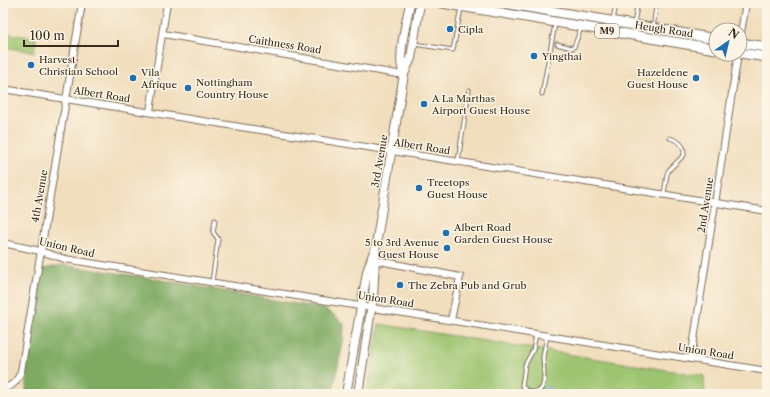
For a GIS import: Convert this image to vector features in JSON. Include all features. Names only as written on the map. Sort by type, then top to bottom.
[{"type":"main road","name":"Heugh Road","points":[[442,3],[708,48]]},
{"type":"main road","name":"Heugh Road","points":[[509,3],[708,38]]},
{"type":"main road","points":[[748,44],[767,48]]},
{"type":"main road","points":[[748,55],[767,57]]},
{"type":"street","name":"4th Avenue","points":[[5,388],[15,382],[21,371],[82,3]]},
{"type":"street","points":[[150,111],[167,3]]},
{"type":"street","name":"3rd Avenue","points":[[404,74],[401,66],[401,57],[410,3]]},
{"type":"street","name":"3rd Avenue","points":[[346,394],[368,268],[374,251],[404,74],[411,58],[420,3]]},
{"type":"street","points":[[743,22],[746,3]]},
{"type":"street","name":"Caithness Road","points":[[163,34],[404,74]]},
{"type":"street","name":"2nd Avenue","points":[[691,359],[738,62]]},
{"type":"street","name":"Albert Road","points":[[3,89],[150,111],[458,162],[767,210]]},
{"type":"street","name":"Union Road","points":[[3,243],[40,251],[65,259],[361,305],[767,371]]},
{"type":"street","name":"3rd Avenue","points":[[358,394],[371,307],[375,260],[374,251]]},
{"type":"street","points":[[375,260],[460,277],[451,320]]},
{"type":"lane","points":[[613,21],[616,3]]},
{"type":"lane","points":[[621,3],[637,6],[634,24]]},
{"type":"lane","points":[[414,44],[453,50],[461,6]]},
{"type":"lane","points":[[653,28],[656,7]]},
{"type":"lane","points":[[542,94],[555,22]]},
{"type":"lane","points":[[557,44],[572,48],[574,47],[581,27]]},
{"type":"lane","points":[[458,162],[469,90]]},
{"type":"lane","points":[[664,194],[669,170],[684,155],[684,148],[682,145],[678,141],[670,138]]},
{"type":"lane","points":[[212,282],[218,239],[213,232],[216,220]]},
{"type":"lane","points":[[536,334],[533,350],[525,365],[522,386],[529,392],[537,394],[543,382],[543,357],[547,335]]},
{"type":"green space","points":[[3,33],[36,38],[34,52],[3,47]]},
{"type":"green space","points":[[63,265],[150,278],[324,309],[344,324],[343,343],[332,394],[26,394],[27,360],[40,277],[44,269]]},
{"type":"green space","points":[[379,324],[704,376],[705,394],[367,394]]},
{"type":"waterway","points":[[544,387],[558,394]]},
{"type":"place","name":"Cipla","points":[[450,29]]},
{"type":"place","name":"Yingthai","points":[[534,56]]},
{"type":"place","name":"Harvest Christian School","points":[[31,65]]},
{"type":"place","name":"Vila Afrique","points":[[133,78]]},
{"type":"place","name":"Hazeldene Guest House","points":[[696,78]]},
{"type":"place","name":"Nottingham Country House","points":[[188,88]]},
{"type":"place","name":"A La Marthas Airport Guest House","points":[[424,104]]},
{"type":"place","name":"Treetops Guest House","points":[[419,188]]},
{"type":"place","name":"Albert Road Garden Guest House","points":[[446,233]]},
{"type":"place","name":"5 to 3rd Avenue Guest House","points":[[447,248]]},
{"type":"place","name":"The Zebra Pub and Grub","points":[[400,285]]}]
